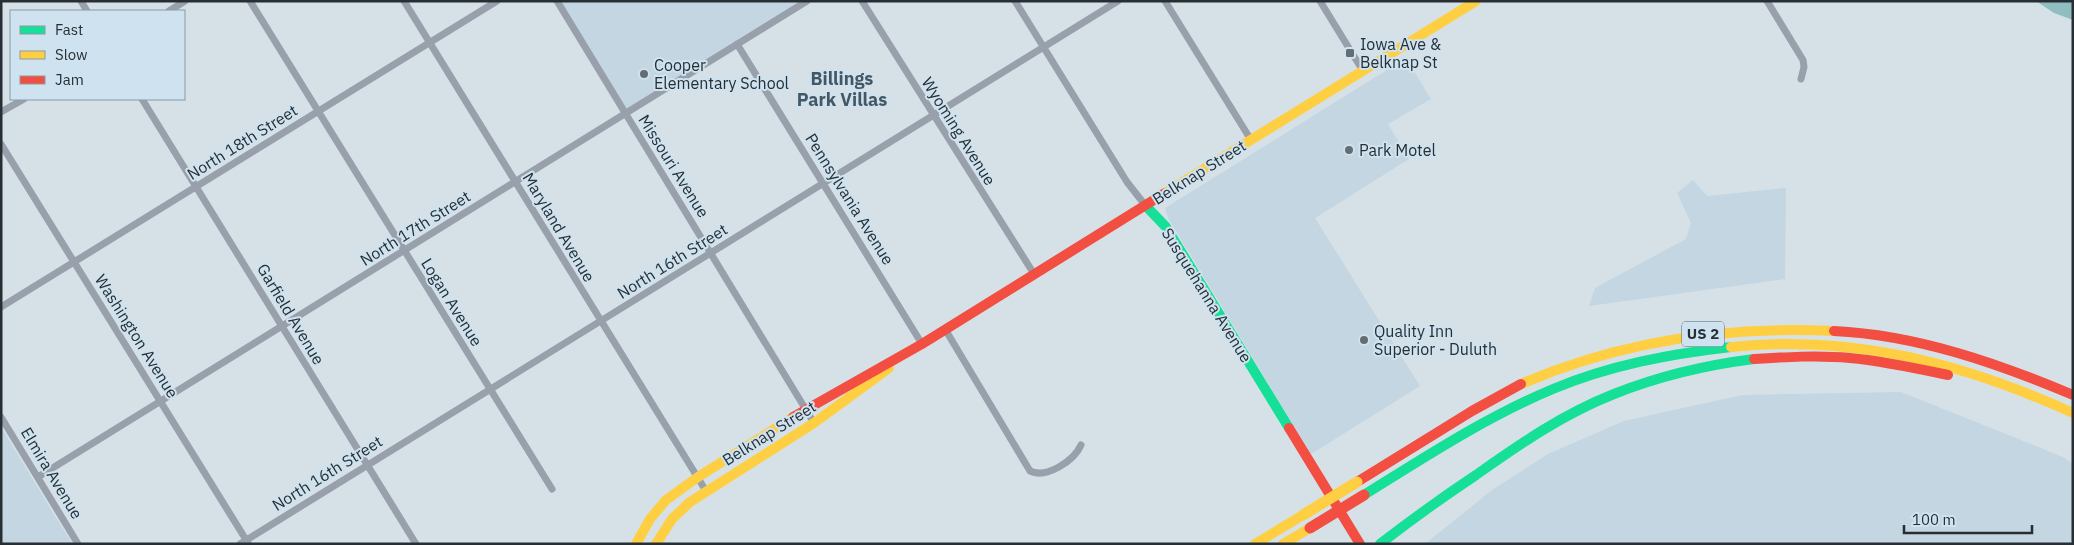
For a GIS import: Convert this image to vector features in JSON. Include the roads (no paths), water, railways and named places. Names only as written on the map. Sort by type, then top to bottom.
[{"type":"main road","name":"Belknap Street","points":[[636,544],[650,519],[666,500],[698,477],[806,409],[922,344],[1472,2]]},
{"type":"main road","name":"Susquehanna Avenue","points":[[1145,205],[1166,227],[1360,544]]},
{"type":"main road","name":"US 2","points":[[1255,544],[1512,389],[1581,362],[1658,341],[1730,331],[1808,328],[1853,332],[1916,342],[1983,360],[2073,395]]},
{"type":"main road","name":"Belknap Street","points":[[656,544],[679,511],[706,491],[814,423],[922,344]]},
{"type":"main road","name":"US 2","points":[[1283,544],[1474,428],[1555,388],[1622,366],[1698,351],[1767,345],[1807,344],[1888,352],[1926,360],[2004,384],[2073,413]]},
{"type":"main road","points":[[1380,544],[1528,437],[1558,420],[1633,384],[1670,373],[1703,365],[1743,359],[1767,356],[1813,355],[1884,362],[1959,378],[2004,384]]},
{"type":"street","points":[[171,10],[185,1]]},
{"type":"street","name":"Logan Avenue","points":[[250,1],[552,489]]},
{"type":"street","name":"Maryland Avenue","points":[[404,1],[706,491]]},
{"type":"street","name":"North 18th Street","points":[[1,307],[497,1]]},
{"type":"street","name":"Missouri Avenue","points":[[556,1],[814,423]]},
{"type":"street","name":"North 17th Street","points":[[38,477],[807,1]]},
{"type":"street","name":"Wyoming Avenue","points":[[862,1],[1034,274]]},
{"type":"street","name":"Susquehanna Avenue","points":[[1015,1],[1126,182],[1145,205]]},
{"type":"street","name":"North 16th Street","points":[[245,543],[367,464],[1118,1]]},
{"type":"street","points":[[1165,1],[1251,140]]},
{"type":"street","points":[[1320,1],[1363,71]]},
{"type":"street","points":[[1767,1],[1803,60],[1802,79]]},
{"type":"street","name":"Pennsylvania Avenue","points":[[737,44],[922,344]]},
{"type":"street","points":[[1,112],[22,100]]},
{"type":"street","name":"Garfield Avenue","points":[[143,100],[416,544]]},
{"type":"street","name":"Washington Avenue","points":[[1,144],[161,401],[245,543]]},
{"type":"street","points":[[946,329],[1030,471],[1036,474],[1045,473],[1072,458],[1079,451],[1081,445]]},
{"type":"street","name":"Elmira Avenue","points":[[1,417],[78,544]]},
{"type":"water","points":[[2036,1],[2073,1],[2073,20],[2054,13]]},
{"type":"place","name":"Iowa Ave & Belknap St","points":[[1350,53]]},
{"type":"place","name":"Cooper Elementary School","points":[[644,74]]},
{"type":"place","name":"Park Motel","points":[[1349,150]]},
{"type":"place","name":"Quality Inn Superior - Duluth","points":[[1364,340]]},
{"type":"district","name":"Billings Park Villas","points":[[842,89]]}]
